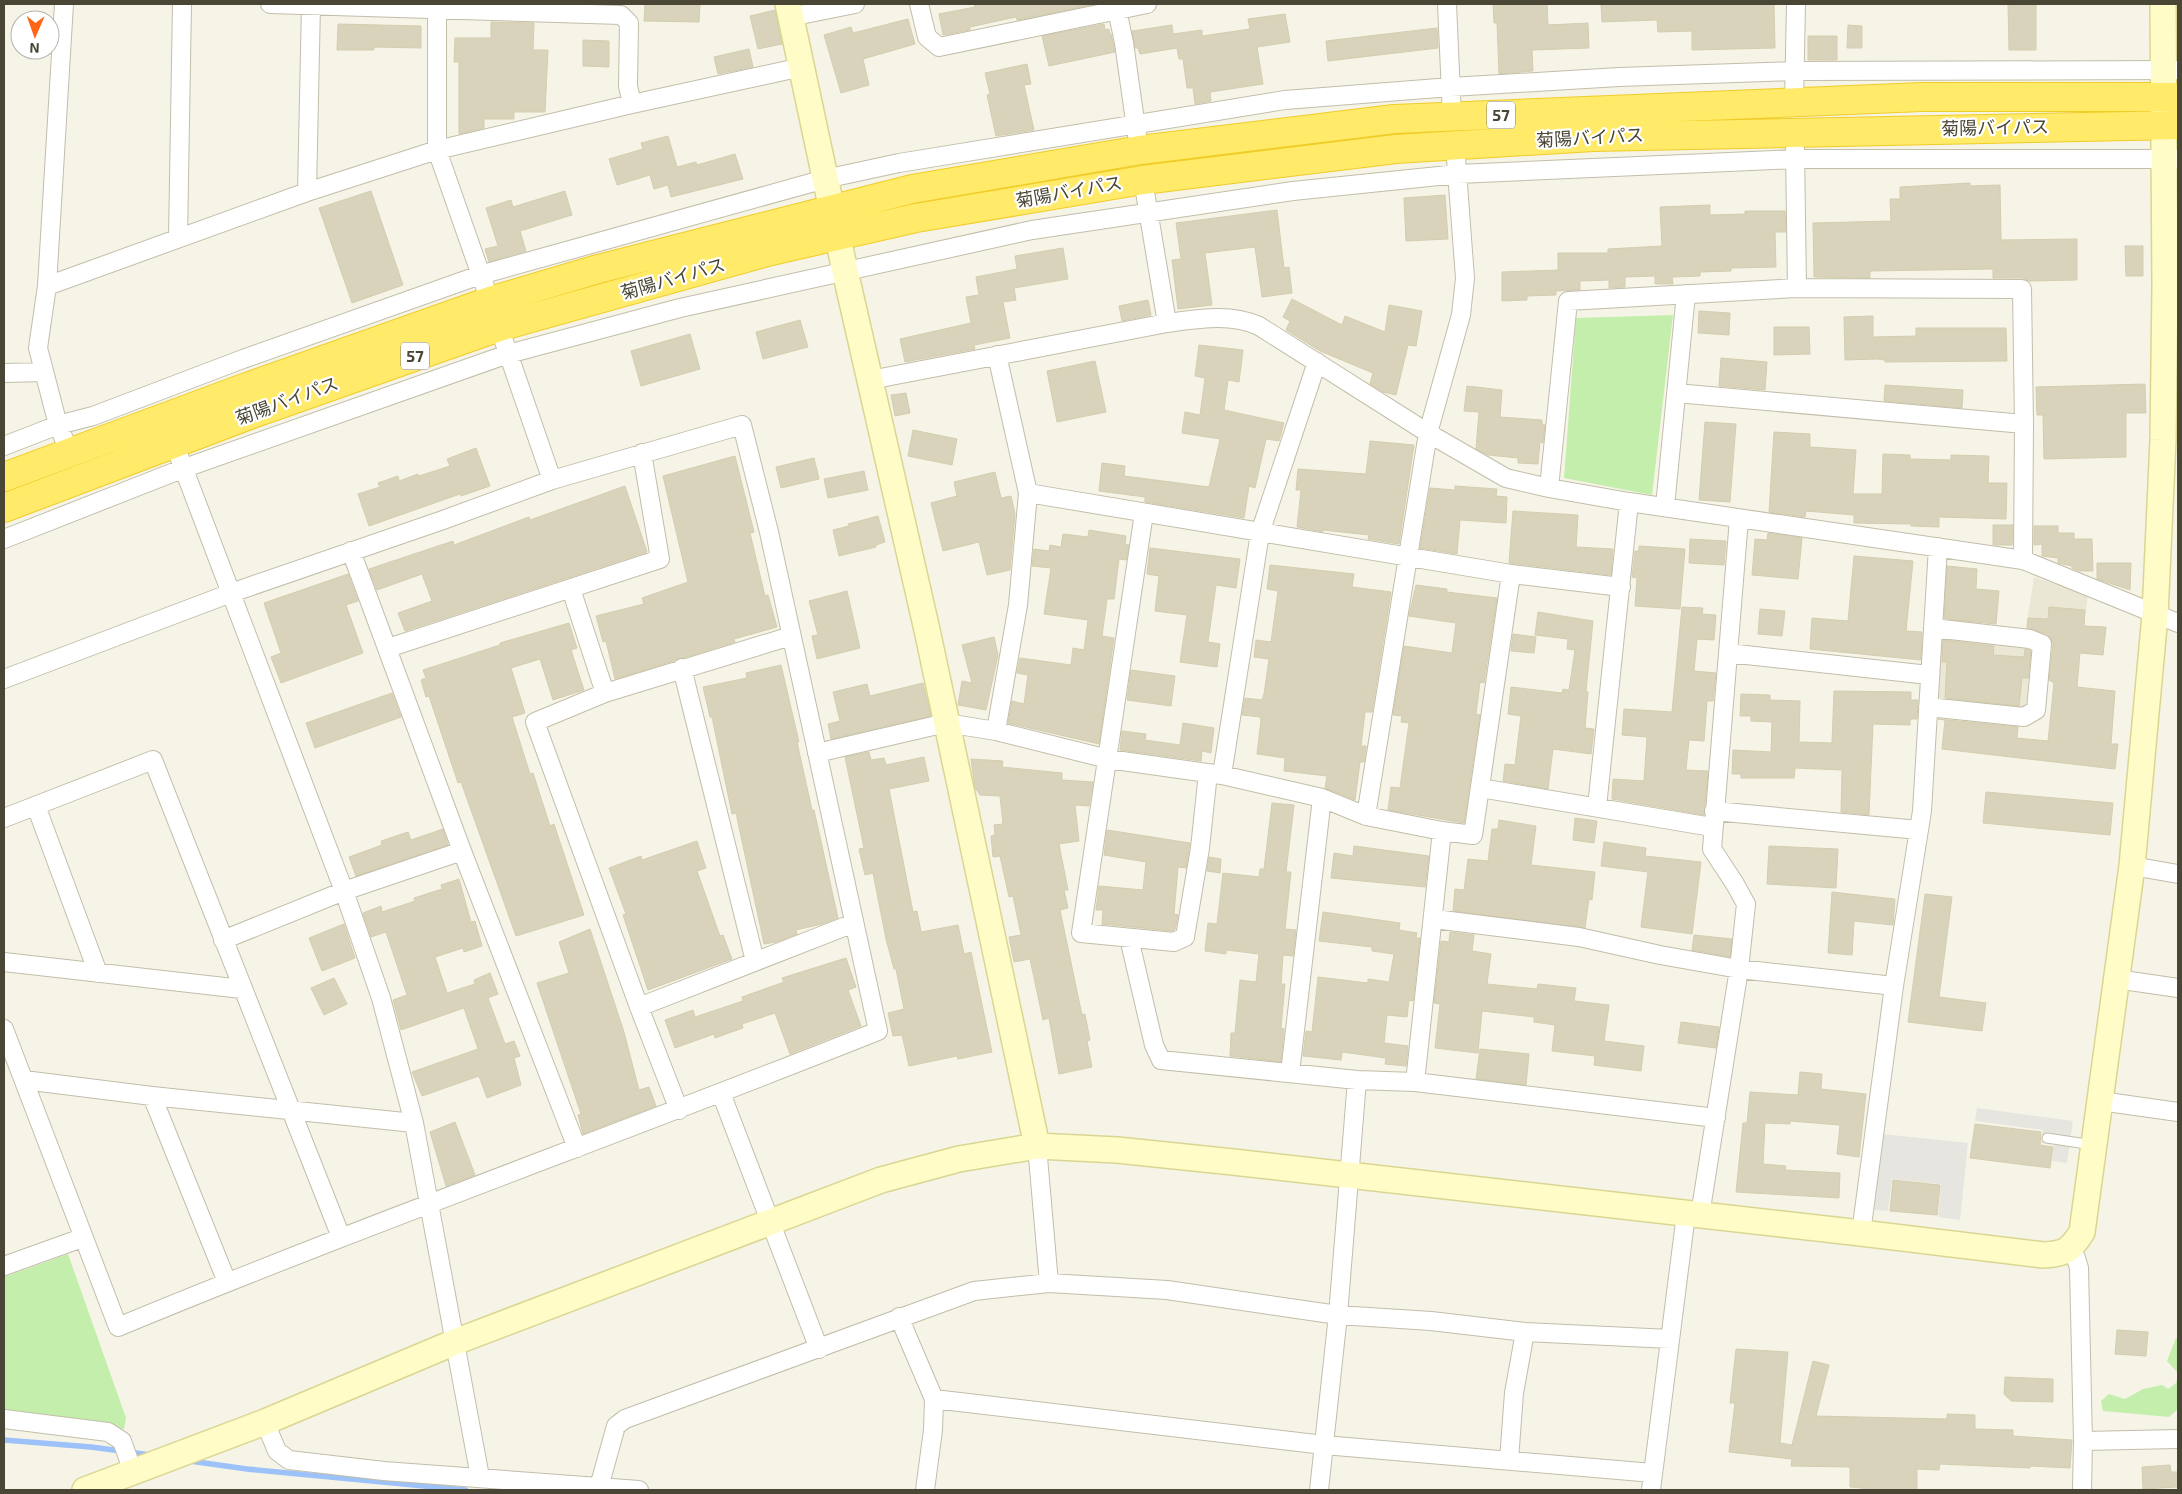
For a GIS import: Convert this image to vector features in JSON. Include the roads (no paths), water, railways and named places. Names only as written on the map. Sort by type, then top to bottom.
[{"type":"highway","name":"菊陽バイパス","points":[[4,477],[490,301],[598,269],[831,208],[1138,137],[1452,117],[1922,97],[2171,84]]},
{"type":"highway","name":"菊陽バイパス","points":[[4,508],[174,443],[499,327],[771,251],[916,218],[1144,180],[1396,149],[1593,137],[2171,126]]},
{"type":"street","points":[[64,4],[47,286],[38,348],[58,425],[70,453]]},
{"type":"street","points":[[178,238],[182,4]]},
{"type":"street","points":[[270,4],[621,15],[629,23],[628,86],[632,104]]},
{"type":"street","points":[[308,192],[311,4]]},
{"type":"street","points":[[855,4],[789,10],[837,236],[1020,1062],[1037,1146],[1049,1283]]},
{"type":"street","points":[[919,4],[927,37],[939,47],[1147,4]]},
{"type":"street","points":[[1447,4],[1452,117]]},
{"type":"street","points":[[1794,102],[1796,4]]},
{"type":"street","points":[[85,1490],[132,1468],[265,1422],[455,1342],[881,1180],[959,1160],[1037,1146],[1117,1150],[2043,1255],[2061,1254],[2073,1246],[2082,1232],[2132,866],[2155,615],[2172,286],[2171,84],[2163,4]]},
{"type":"street","points":[[437,8],[437,150],[490,301]]},
{"type":"street","points":[[1117,10],[1124,43],[1138,137]]},
{"type":"street","points":[[47,286],[308,192],[437,150],[632,104],[802,67]]},
{"type":"street","points":[[4,446],[58,425],[92,416],[243,359],[480,275],[825,179],[899,163],[1138,137],[1285,100],[1451,87],[1619,77],[1794,71],[2171,84]]},
{"type":"street","points":[[1794,132],[1797,288]]},
{"type":"street","points":[[1366,816],[1428,433],[1462,315],[1465,278],[1455,145]]},
{"type":"street","points":[[4,539],[182,469],[508,354],[680,308],[1032,230],[1293,191],[1458,174],[1795,159],[2171,159]]},
{"type":"street","points":[[1144,180],[1167,323]]},
{"type":"street","points":[[1549,488],[1568,302],[1797,288],[2022,289],[2024,424],[2023,560]]},
{"type":"street","points":[[1665,506],[1686,294]]},
{"type":"street","points":[[870,380],[1167,323],[1202,319],[1245,320],[1260,326],[1428,433],[1506,478],[1549,488],[1629,502],[2023,560],[2178,624]]},
{"type":"street","points":[[499,327],[552,480]]},
{"type":"street","points":[[996,731],[1018,605],[1028,493],[997,355]]},
{"type":"street","points":[[1144,514],[1081,933],[1174,942],[1185,937],[1260,533],[1317,362]]},
{"type":"street","points":[[4,373],[44,372]]},
{"type":"street","points":[[1676,393],[2024,424]]},
{"type":"street","points":[[4,679],[231,593],[443,520],[552,480],[742,425],[769,532],[878,1031],[721,1094],[429,1206],[341,1237],[118,1327],[82,1238],[24,1080],[8,1051],[4,1029]]},
{"type":"street","points":[[174,443],[182,469],[344,891],[381,998],[414,1124],[480,1477]]},
{"type":"street","points":[[388,648],[660,559],[642,453]]},
{"type":"street","points":[[1028,493],[1144,514],[1511,574],[1621,587]]},
{"type":"street","points":[[1597,807],[1629,502]]},
{"type":"street","points":[[934,1399],[1324,1445],[1509,1460],[1652,1482],[1670,1339],[1693,1214],[1716,1118],[1739,969],[1746,904],[1712,849],[1739,519]]},
{"type":"street","points":[[1860,1233],[1894,986],[1922,811],[1938,547]]},
{"type":"street","points":[[351,551],[462,851],[577,1148]]},
{"type":"street","points":[[817,753],[946,723],[996,731],[1108,758],[1215,774],[1322,798],[1366,816],[1473,835],[1511,574]]},
{"type":"street","points":[[571,589],[605,693]]},
{"type":"street","points":[[1928,707],[2024,717],[2030,714],[2036,710],[2042,644],[2030,639],[1934,628]]},
{"type":"street","points":[[679,1110],[639,1007],[535,722],[605,693],[791,636]]},
{"type":"street","points":[[1728,653],[1929,675]]},
{"type":"street","points":[[682,668],[755,961]]},
{"type":"street","points":[[4,818],[153,760],[289,1110],[341,1237]]},
{"type":"street","points":[[1480,788],[1597,807],[1713,819],[1919,830]]},
{"type":"street","points":[[1290,1073],[1322,798]]},
{"type":"street","points":[[36,806],[98,973]]},
{"type":"street","points":[[1415,1082],[1442,831]]},
{"type":"street","points":[[223,940],[344,891],[462,851]]},
{"type":"street","points":[[2132,866],[2178,874]]},
{"type":"street","points":[[1434,919],[1579,937],[1660,955],[1739,969],[1894,986]]},
{"type":"street","points":[[639,1007],[854,923]]},
{"type":"street","points":[[1129,938],[1154,1045],[1161,1060],[1357,1080],[1415,1082],[1716,1118]]},
{"type":"street","points":[[4,962],[242,989]]},
{"type":"street","points":[[2116,979],[2178,988]]},
{"type":"street","points":[[24,1080],[152,1096],[414,1124]]},
{"type":"street","points":[[1320,1490],[1338,1315],[1357,1080]]},
{"type":"street","points":[[721,1094],[819,1349]]},
{"type":"street","points":[[152,1096],[227,1282]]},
{"type":"street","points":[[2100,1102],[2178,1112]]},
{"type":"street","points":[[4,1266],[82,1238]]},
{"type":"street","points":[[2068,1249],[2076,1258],[2079,1268],[2084,1441],[2082,1490]]},
{"type":"street","points":[[599,1487],[616,1426],[625,1419],[974,1291],[1049,1283],[1167,1290],[1338,1315],[1431,1321],[1525,1332],[1670,1339]]},
{"type":"street","points":[[899,1317],[934,1399],[933,1430],[925,1490]]},
{"type":"street","points":[[1509,1460],[1514,1393],[1525,1332]]},
{"type":"street","points":[[4,1419],[108,1432],[122,1441],[132,1468]]},
{"type":"street","points":[[265,1422],[277,1451],[289,1460],[384,1471],[639,1490]]},
{"type":"street","points":[[2084,1441],[2178,1438]]},
{"type":"lane","points":[[2047,1138],[2093,1145]]},
{"type":"waterway","points":[[4,1440],[91,1447],[151,1455]]},
{"type":"waterway","points":[[190,1461],[247,1469],[466,1490]]}]
